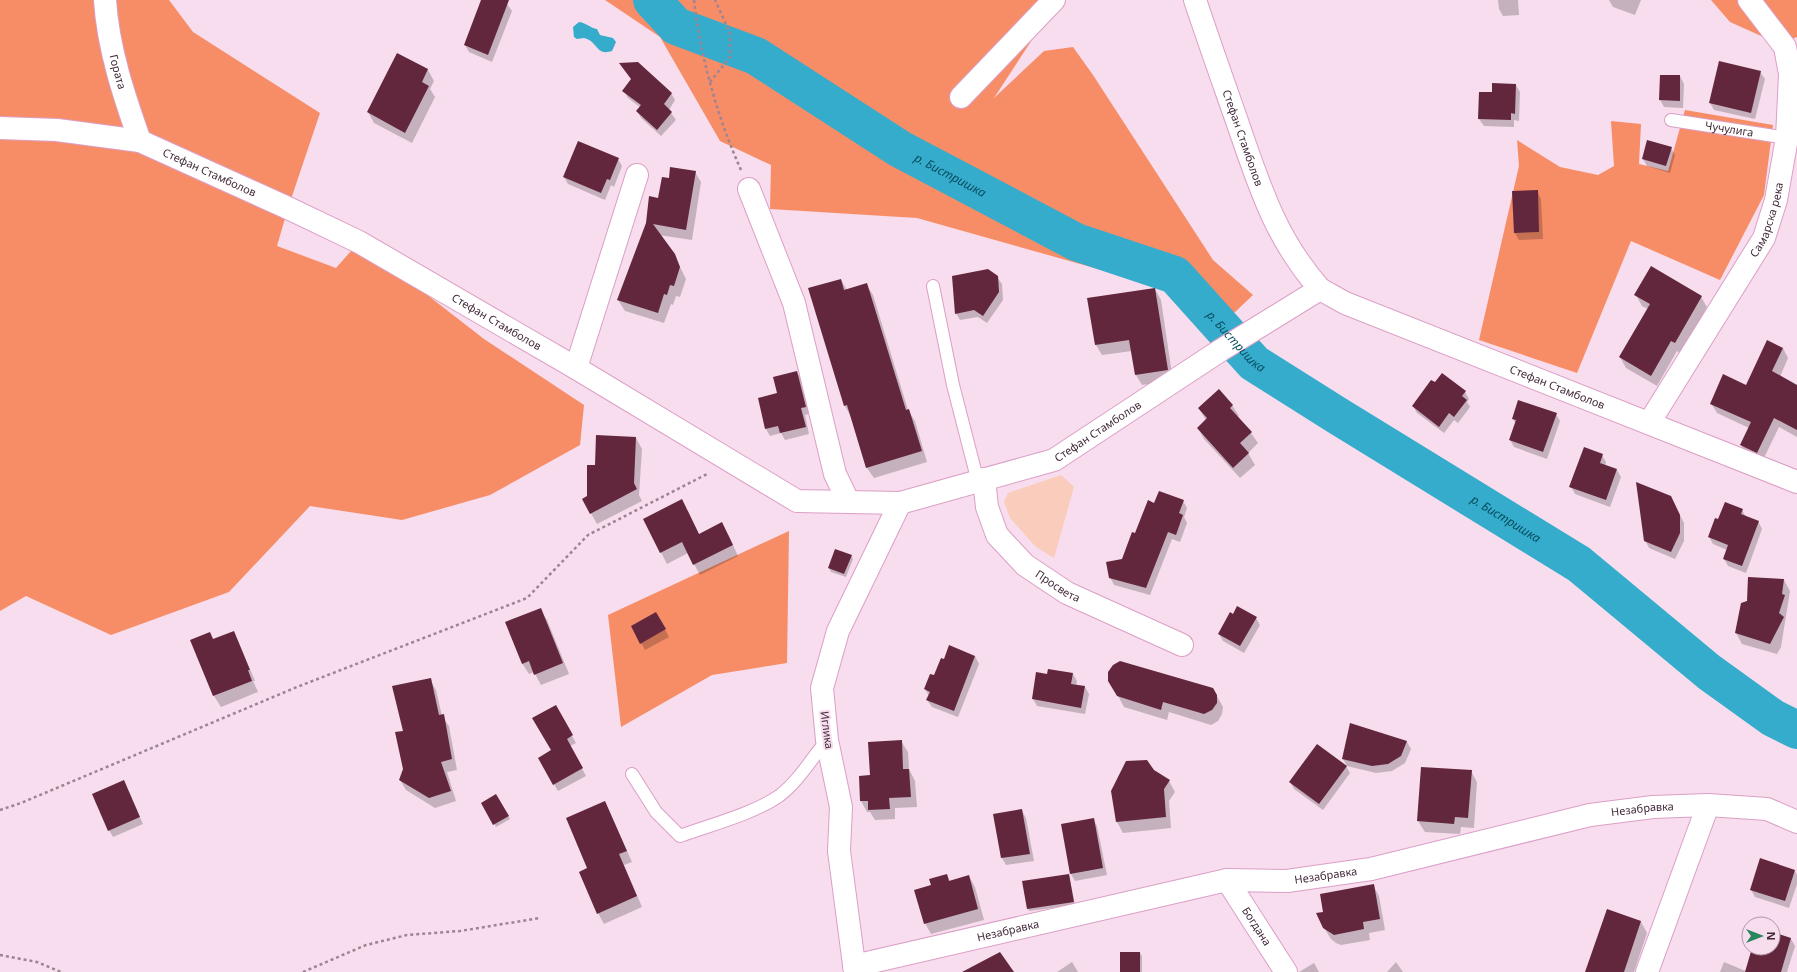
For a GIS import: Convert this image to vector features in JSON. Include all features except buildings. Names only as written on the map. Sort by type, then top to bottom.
[{"type":"street","name":"Гората","points":[[105,0],[106,18],[122,91],[140,141]]},
{"type":"street","points":[[961,97],[1054,0]]},
{"type":"street","name":"Стефан Стамболов","points":[[1195,0],[1262,194],[1279,231],[1306,273],[1320,288],[1345,303],[1797,482]]},
{"type":"street","name":"Самарска река","points":[[1649,423],[1764,238],[1776,200],[1787,138],[1790,74],[1786,47],[1749,0]]},
{"type":"street","name":"Стефан Стамболов","points":[[0,128],[57,130],[140,141],[288,208],[359,242],[576,368],[797,501],[900,503],[1054,460],[1221,350],[1320,288]]},
{"type":"street","points":[[576,368],[637,175]]},
{"type":"street","points":[[749,189],[794,303],[835,474],[848,501]]},
{"type":"street","name":"Просвета","points":[[981,480],[987,507],[997,535],[1025,565],[1067,593],[1182,645]]},
{"type":"street","name":"Иглика","points":[[854,969],[839,851],[841,807],[827,740],[822,688],[838,631],[900,503]]},
{"type":"street","points":[[1647,972],[1708,805]]},
{"type":"street","name":"Незабравка","points":[[854,969],[1227,880],[1287,881],[1371,869],[1590,815],[1653,807],[1708,805],[1767,809],[1797,822]]},
{"type":"street","name":"Богдана","points":[[1227,880],[1286,972]]},
{"type":"lane","name":"Чучулига","points":[[1671,120],[1787,138]]},
{"type":"lane","points":[[933,286],[953,385],[981,480]]},
{"type":"lane","points":[[632,774],[656,812],[680,836],[760,807],[780,795],[797,777],[827,740]]},
{"type":"path","points":[[694,0],[696,19],[710,82],[724,132],[749,189]]},
{"type":"path","points":[[710,82],[730,57],[730,33],[715,0]]},
{"type":"path","points":[[0,810],[21,803],[297,687],[527,598],[588,535],[730,462]]},
{"type":"path","points":[[305,972],[366,945],[407,935],[460,931],[540,918]]},
{"type":"path","points":[[0,955],[36,962],[61,972]]},
{"type":"shaded area","points":[[0,0],[169,0],[193,32],[320,113],[288,208],[277,246],[336,268],[359,242],[484,339],[584,405],[580,445],[490,495],[402,520],[310,506],[229,592],[111,635],[26,596],[0,611]]},
{"type":"shaded area","points":[[605,0],[1058,0],[994,98],[1044,51],[1073,47],[1093,75],[1213,260],[1253,295],[1214,332],[1176,286],[1105,271],[917,218],[770,209],[771,165],[720,141],[660,37]]},
{"type":"shaded area","points":[[1711,0],[1797,0],[1797,37],[1779,44],[1730,22]]},
{"type":"shaded area","points":[[1685,110],[1773,125],[1764,195],[1720,280],[1631,241],[1577,373],[1479,340],[1519,166],[1517,140],[1560,167],[1598,175],[1614,166],[1611,121],[1641,124],[1639,164],[1668,171]]},
{"type":"shaded area","points":[[1061,475],[1074,487],[1054,558],[1036,547],[1010,518],[1004,502],[1008,493]]},
{"type":"shaded area","points":[[789,531],[787,663],[712,675],[621,727],[608,615]]},
{"type":"water","points":[[579,22],[597,29],[600,35],[613,38],[616,42],[612,51],[603,52],[591,41],[583,38],[577,39],[574,37],[573,27]]},
{"type":"waterway","name":"р. Бистришка","points":[[652,0],[676,26],[756,56],[900,149],[1076,242],[1175,275],[1254,363],[1579,564],[1709,672],[1773,718],[1797,730]]}]
